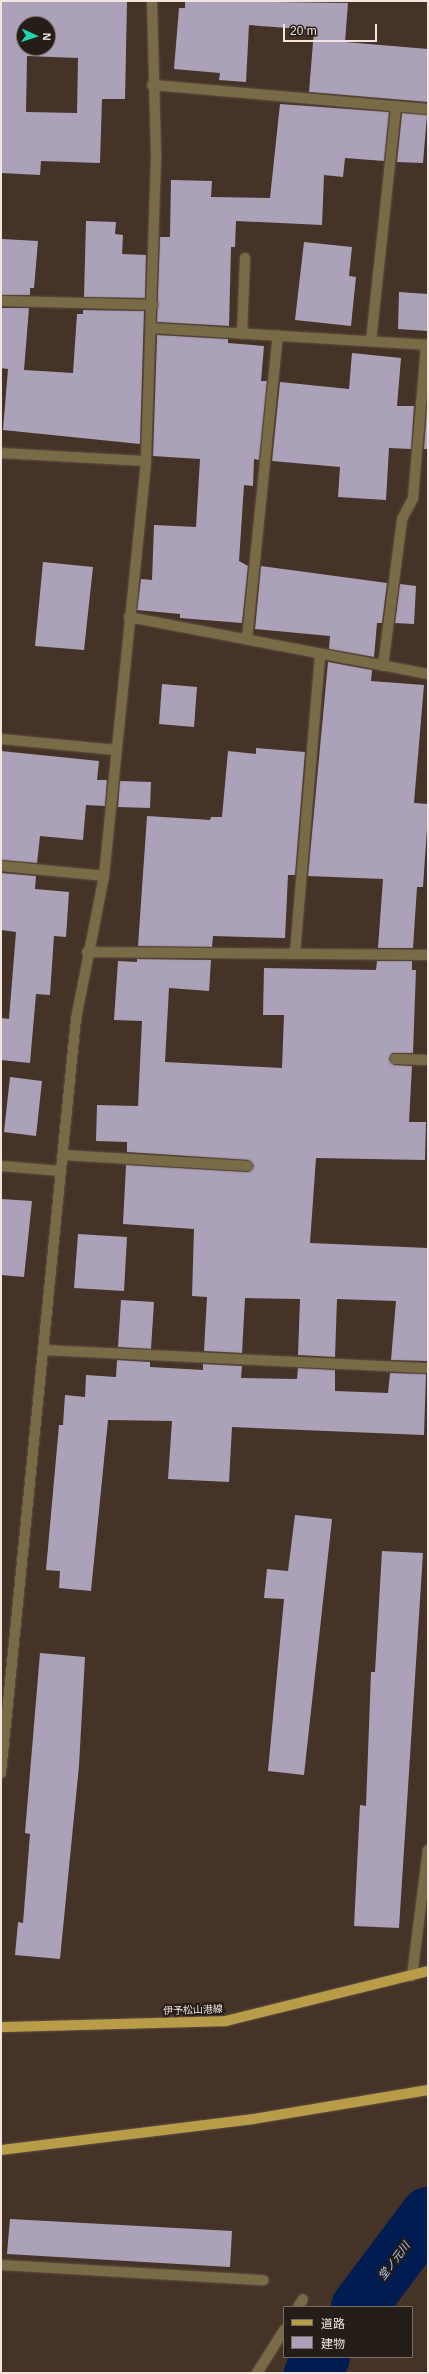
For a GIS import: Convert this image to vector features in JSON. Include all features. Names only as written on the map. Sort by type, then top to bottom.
[{"type":"main road","name":"伊予松山港線","points":[[1,2027],[226,2021],[428,1971]]},
{"type":"main road","points":[[1,2150],[253,2119],[428,2090]]},
{"type":"street","points":[[1,1773],[61,1171],[87,952],[104,876],[129,617],[146,461],[153,304],[156,153],[152,85],[152,1]]},
{"type":"street","points":[[152,85],[428,109]]},
{"type":"street","points":[[371,341],[396,106]]},
{"type":"street","points":[[242,334],[245,258]]},
{"type":"street","points":[[1,301],[153,304]]},
{"type":"street","points":[[152,328],[427,345],[413,498],[402,519],[383,666]]},
{"type":"street","points":[[247,639],[278,336]]},
{"type":"street","points":[[1,453],[146,461]]},
{"type":"street","points":[[129,617],[428,674]]},
{"type":"street","points":[[295,953],[320,654]]},
{"type":"street","points":[[1,739],[116,750]]},
{"type":"street","points":[[1,866],[104,876]]},
{"type":"street","points":[[87,952],[428,955]]},
{"type":"street","points":[[395,1059],[428,1060]]},
{"type":"street","points":[[63,1155],[248,1166]]},
{"type":"street","points":[[1,1166],[61,1171]]},
{"type":"street","points":[[43,1350],[428,1368]]},
{"type":"street","points":[[412,1976],[428,1850]]},
{"type":"street","points":[[1,2265],[264,2280]]},
{"type":"street","points":[[257,2373],[283,2332]]},
{"type":"building","points":[[1,1],[127,1],[125,99],[102,99],[100,163],[41,161],[40,175],[1,173]],"holes":[[[27,56],[78,58],[77,113],[26,112]]]},
{"type":"building","points":[[185,1],[348,3],[345,42],[428,49],[428,102],[309,92],[314,30],[249,25],[246,82],[219,80],[220,73],[174,69],[179,8],[185,8]]},
{"type":"building","points":[[280,104],[389,112],[384,161],[345,158],[343,177],[324,175],[322,225],[236,221],[235,247],[231,247],[229,326],[157,322],[160,237],[170,237],[171,180],[212,181],[211,197],[270,198]]},
{"type":"building","points":[[402,113],[427,115],[423,163],[397,162]]},
{"type":"building","points":[[86,221],[116,222],[115,234],[123,235],[122,254],[146,255],[145,298],[84,297]]},
{"type":"building","points":[[2,239],[38,241],[34,288],[30,288],[30,295],[1,295]]},
{"type":"building","points":[[304,242],[352,247],[349,276],[356,277],[351,326],[295,320]]},
{"type":"building","points":[[399,292],[428,294],[428,331],[398,329]]},
{"type":"building","points":[[1,308],[29,308],[24,370],[73,373],[77,314],[83,314],[83,310],[144,311],[140,444],[3,430],[8,369],[1,368]]},
{"type":"building","points":[[157,335],[228,339],[228,343],[264,346],[261,381],[267,381],[259,460],[254,459],[253,486],[244,485],[239,561],[248,566],[242,623],[180,618],[180,614],[137,610],[141,579],[152,580],[154,525],[196,527],[200,459],[153,456]]},
{"type":"building","points":[[352,353],[401,358],[397,406],[414,406],[411,449],[389,448],[386,500],[338,497],[340,467],[272,461],[280,382],[349,389]]},
{"type":"building","points":[[427,407],[428,449],[424,449]]},
{"type":"building","points":[[43,562],[93,567],[84,650],[35,646]]},
{"type":"building","points":[[261,566],[387,583],[382,623],[377,623],[374,657],[329,649],[330,636],[255,629]]},
{"type":"building","points":[[400,584],[416,586],[414,624],[395,623]]},
{"type":"building","points":[[328,662],[372,670],[371,681],[424,685],[414,803],[428,804],[428,814],[423,887],[417,887],[413,948],[378,948],[383,879],[308,876]]},
{"type":"building","points":[[162,684],[197,687],[194,727],[159,724]]},
{"type":"building","points":[[256,748],[305,752],[295,875],[288,875],[285,938],[213,936],[212,947],[138,946],[147,816],[210,820],[211,817],[222,817],[228,751],[256,754]]},
{"type":"building","points":[[1,751],[99,761],[97,780],[107,780],[105,806],[86,805],[83,840],[40,836],[37,863],[1,860]]},
{"type":"building","points":[[120,781],[151,782],[150,808],[118,807]]},
{"type":"building","points":[[1,873],[36,876],[35,889],[69,892],[66,937],[54,936],[50,995],[36,994],[30,1063],[1,1060],[1,1018],[9,1019],[16,932],[1,930]]},
{"type":"building","points":[[137,959],[211,960],[209,991],[169,988],[165,1062],[282,1068],[284,1015],[263,1015],[264,968],[376,970],[377,961],[412,961],[412,970],[416,970],[413,1053],[392,1053],[389,1059],[394,1065],[412,1066],[409,1122],[426,1122],[425,1160],[316,1158],[310,1243],[428,1248],[427,1361],[391,1360],[396,1301],[337,1299],[335,1357],[298,1355],[300,1299],[245,1298],[242,1353],[204,1351],[207,1297],[192,1296],[194,1229],[123,1224],[126,1165],[248,1172],[254,1166],[248,1160],[127,1152],[127,1142],[96,1141],[97,1105],[138,1106],[142,1021],[114,1020],[118,961],[137,962]]},
{"type":"building","points":[[10,1077],[42,1081],[36,1136],[4,1132]]},
{"type":"building","points":[[1,1199],[32,1201],[24,1277],[1,1275]]},
{"type":"building","points":[[78,1234],[127,1237],[124,1291],[74,1288]]},
{"type":"building","points":[[121,1300],[154,1302],[151,1349],[118,1347]]},
{"type":"building","points":[[117,1360],[150,1362],[150,1367],[203,1370],[203,1364],[242,1366],[241,1378],[297,1379],[298,1368],[335,1370],[335,1391],[388,1393],[390,1373],[426,1374],[424,1435],[232,1427],[229,1482],[168,1479],[172,1421],[108,1420],[91,1591],[59,1588],[60,1571],[46,1570],[59,1425],[63,1425],[65,1395],[85,1397],[86,1375],[116,1377]]},
{"type":"building","points":[[295,1515],[332,1519],[304,1775],[268,1771],[284,1599],[264,1598],[267,1569],[288,1571]]},
{"type":"building","points":[[382,1551],[423,1553],[399,1928],[354,1926],[360,1805],[366,1806],[371,1672],[375,1672]]},
{"type":"building","points":[[40,1653],[85,1657],[79,1766],[60,1959],[15,1955],[18,1922],[23,1923],[30,1834],[25,1833]]},
{"type":"building","points":[[10,2219],[232,2231],[230,2267],[7,2254]]},
{"type":"waterway","name":"堂ノ元川","points":[[360,2306],[428,2215]]},
{"type":"waterway","name":"堂ノ元川","points":[[312,2373],[321,2358]]}]
